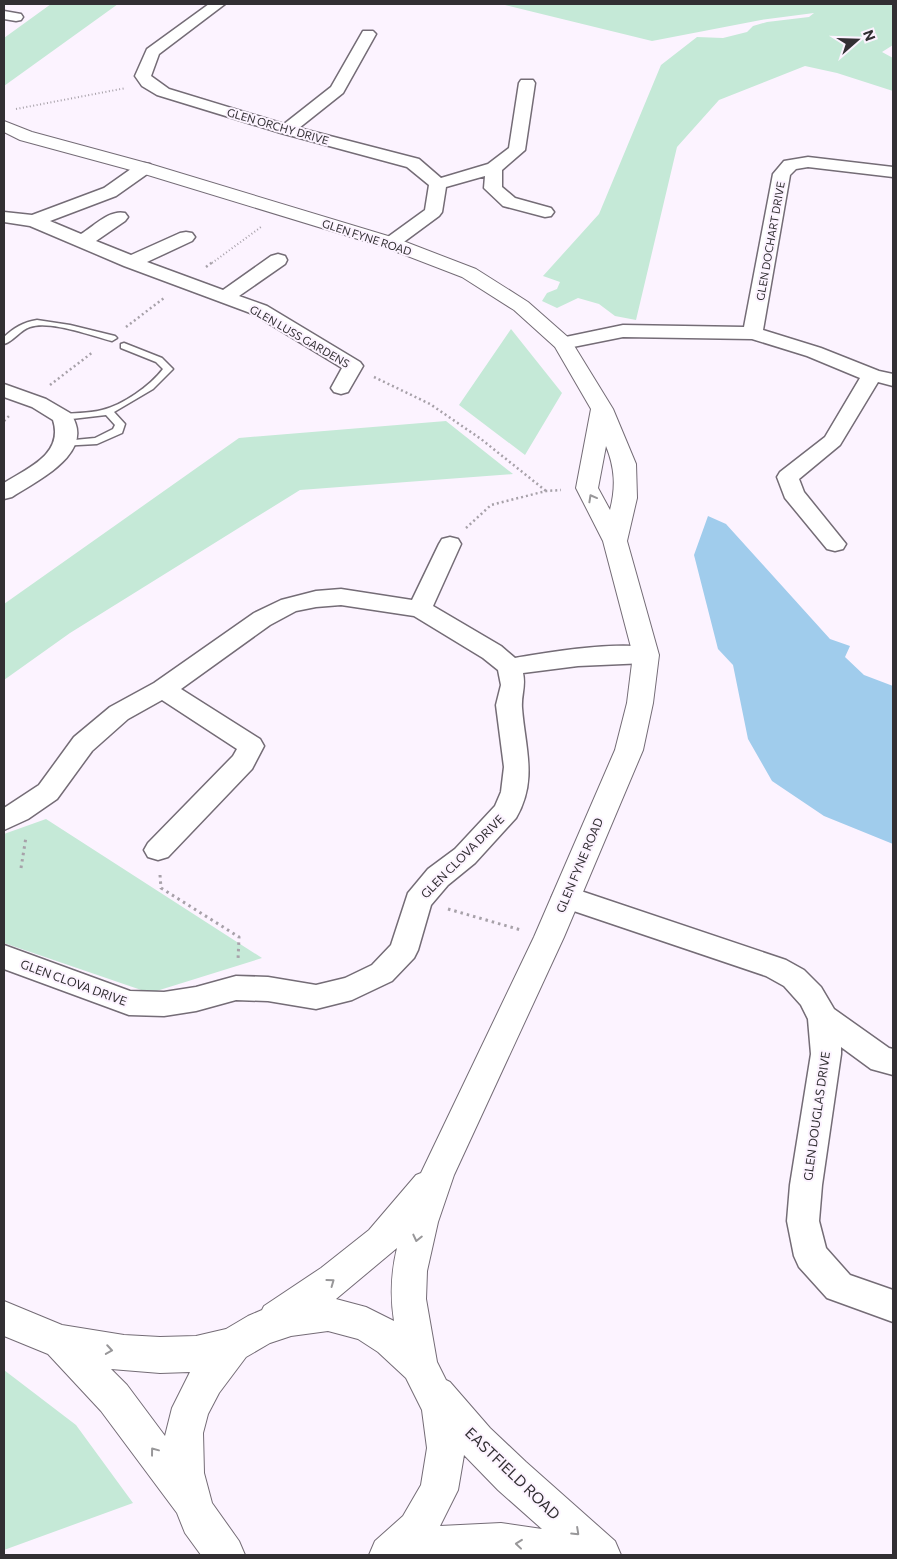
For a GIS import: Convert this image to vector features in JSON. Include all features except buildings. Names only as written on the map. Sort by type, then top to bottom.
[{"type":"street","points":[[148,83],[142,76],[152,52],[218,4]]},
{"type":"street","points":[[288,130],[337,90],[368,34]]},
{"type":"street","name":"GLEN ORCHY DRIVE","points":[[148,83],[163,92],[288,130],[413,163],[438,184]]},
{"type":"street","points":[[391,243],[433,212],[438,184],[494,168],[517,150],[527,83]]},
{"type":"street","name":"GLEN FYNE ROAD","points":[[12,110],[36,128],[77,149]]},
{"type":"street","name":"GLEN FYNE ROAD","points":[[4,126],[26,136],[144,168],[391,243],[469,273],[521,306],[563,343],[602,409],[625,464],[624,498],[616,541]]},
{"type":"street","name":"GLEN DOCHART DRIVE","points":[[753,333],[782,174],[790,165],[808,162],[893,172]]},
{"type":"street","points":[[34,221],[110,192],[144,168]]},
{"type":"street","points":[[494,168],[492,188],[509,202],[545,212]]},
{"type":"street","name":"GLEN LUSS GARDENS","points":[[4,217],[34,221],[131,262],[260,310],[353,366],[341,388]]},
{"type":"street","points":[[82,242],[119,217]]},
{"type":"street","points":[[131,262],[186,237]]},
{"type":"street","points":[[225,297],[278,260]]},
{"type":"street","points":[[563,343],[623,331],[753,333],[814,352],[872,375],[893,380]]},
{"type":"street","points":[[835,544],[793,493],[788,477],[833,441],[872,375]]},
{"type":"street","points":[[4,390],[39,403],[63,417],[67,432],[60,455],[48,465],[4,492]]},
{"type":"street","points":[[587,488],[602,409]]},
{"type":"street","name":"GLEN FYNE ROAD","points":[[424,1376],[408,1299],[409,1271],[421,1222],[437,1175],[548,937],[629,750],[640,703],[646,655],[616,541],[587,488]]},
{"type":"street","points":[[420,609],[450,544]]},
{"type":"street","points":[[4,820],[48,792],[83,744],[119,713],[163,690],[262,619],[289,605],[316,599],[340,597],[420,609],[492,652],[510,667],[564,658],[646,655]]},
{"type":"street","name":"GLEN CLOVA DRIVE","points":[[4,957],[129,1003],[164,1004],[196,999],[236,988],[268,989],[316,997],[352,988],[382,972],[404,950],[418,901],[438,877],[465,856],[507,811],[514,792],[517,767],[509,705],[513,686],[510,667]]},
{"type":"street","points":[[158,850],[243,762],[251,746],[163,690]]},
{"type":"street","name":"GLEN DOUGLAS DRIVE","points":[[566,897],[776,968],[794,978],[811,996],[823,1018],[826,1054],[806,1185],[803,1221],[811,1256],[839,1287],[893,1306]]},
{"type":"street","points":[[823,1018],[882,1060],[893,1062]]},
{"type":"street","name":"GLEN FYNE ROAD","points":[[247,1337],[334,1280],[381,1241],[437,1175]]},
{"type":"street","name":"EASTFIELD ROAD","points":[[247,1337],[291,1319],[328,1314],[366,1324],[391,1340],[424,1376],[477,1441],[506,1470],[601,1555]]},
{"type":"street","points":[[4,1318],[61,1342],[124,1353],[196,1354],[247,1337]]},
{"type":"street","points":[[200,1526],[185,1473],[184,1433],[191,1408],[206,1380],[247,1337]]},
{"type":"street","points":[[61,1342],[114,1398],[200,1526],[225,1555]]},
{"type":"street","points":[[389,1555],[417,1530],[439,1490],[446,1448],[440,1407],[424,1376]]},
{"type":"street","points":[[394,1555],[432,1546],[495,1542],[540,1547],[566,1555]]},
{"type":"lane","points":[[4,341],[21,328],[32,323],[46,323],[112,338]]},
{"type":"lane","points":[[63,417],[108,412],[128,401],[164,375],[168,369],[159,360],[124,346]]},
{"type":"lane","points":[[64,444],[97,441],[118,431],[120,424],[108,412]]},
{"type":"path","points":[[12,110],[148,83]]},
{"type":"path","points":[[31,400],[185,282],[284,210]]},
{"type":"path","points":[[353,366],[430,404],[481,439],[546,491]]},
{"type":"path","points":[[450,544],[491,505],[546,491],[587,488]]},
{"type":"path","points":[[158,850],[161,888],[239,938],[236,988]]},
{"type":"path","points":[[418,901],[548,937]]},
{"type":"green space","points":[[51,4],[118,4],[4,86],[4,38]]},
{"type":"green space","points":[[501,4],[893,4],[893,45],[882,52],[893,58],[893,91],[837,73],[805,66],[719,100],[677,147],[636,320],[615,316],[599,304],[578,298],[557,308],[542,301],[547,293],[557,289],[560,282],[543,276],[599,214],[661,65],[697,37],[723,38],[747,32],[753,26],[767,22],[809,17],[814,13],[761,20],[652,41]]},
{"type":"green space","points":[[511,329],[562,393],[525,455],[459,405]]},
{"type":"green space","points":[[446,421],[513,474],[300,490],[70,633],[4,680],[4,604],[239,438]]},
{"type":"green space","points":[[46,819],[262,958],[150,993],[4,943],[4,834]]},
{"type":"green space","points":[[4,1370],[76,1425],[133,1503],[4,1550]]},
{"type":"water","points":[[708,516],[726,524],[830,639],[850,646],[845,657],[864,675],[893,686],[893,844],[824,816],[772,781],[748,739],[733,665],[718,649],[694,555]]}]
